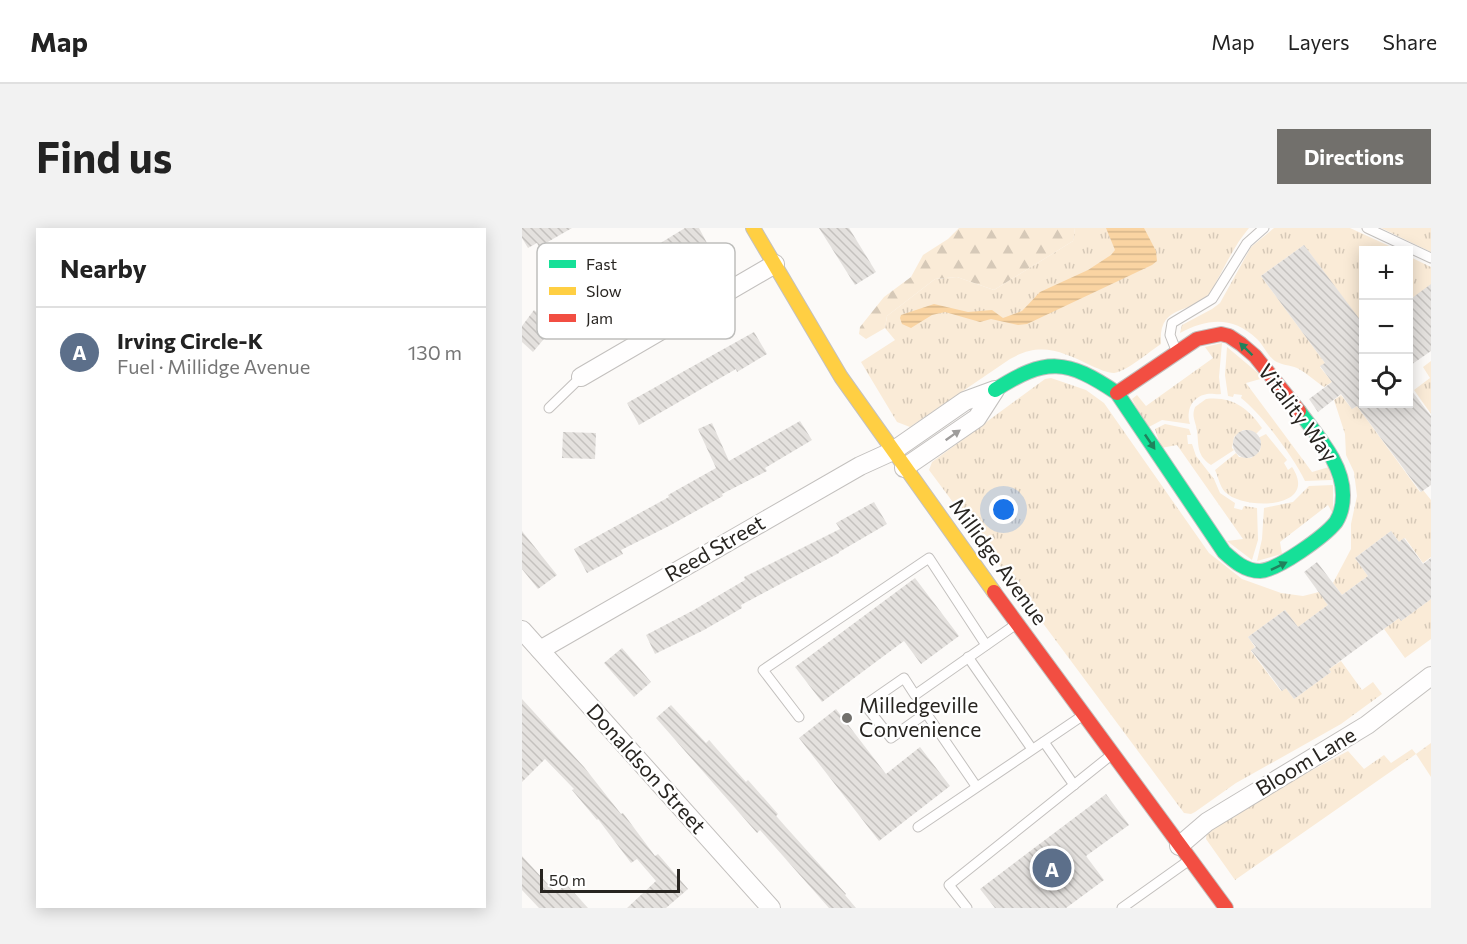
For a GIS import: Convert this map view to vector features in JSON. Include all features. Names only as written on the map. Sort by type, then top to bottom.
[{"type":"street","name":"Millidge Avenue","points":[[753,228],[841,377],[904,468],[1226,908]]},
{"type":"street","points":[[735,287],[775,264]]},
{"type":"street","name":"Vitality Way","points":[[893,451],[965,401],[995,390],[1030,369],[1049,365],[1067,366],[1098,378],[1117,393],[1232,561],[1260,571],[1276,569],[1336,521],[1343,494],[1339,470],[1272,377],[1248,349],[1237,340],[1226,335],[1210,334],[1197,339],[1117,393]]},
{"type":"street","points":[[581,377],[646,339]]},
{"type":"street","name":"Vitality Way","points":[[904,468],[977,418],[995,390]]},
{"type":"street","name":"Reed Street","points":[[540,650],[860,466],[893,451]]},
{"type":"street","name":"Donaldson Street","points":[[522,630],[771,908]]},
{"type":"street","name":"Bloom Lane","points":[[1184,853],[1207,822],[1367,725],[1431,676]]},
{"type":"lane","points":[[1177,352],[1170,335],[1172,323],[1212,298],[1247,243],[1264,228]]},
{"type":"lane","points":[[1367,228],[1431,258]]},
{"type":"lane","points":[[549,408],[581,377]]},
{"type":"lane","points":[[799,717],[763,670],[929,558],[986,645]]},
{"type":"lane","points":[[915,695],[1017,624]]},
{"type":"lane","points":[[968,657],[1032,749]]},
{"type":"lane","points":[[926,713],[891,738],[865,705],[903,678],[976,786]]},
{"type":"lane","points":[[918,827],[1084,715]]},
{"type":"lane","points":[[1044,742],[1074,785]]},
{"type":"lane","points":[[967,908],[949,885],[1112,754]]},
{"type":"lane","points":[[1122,908],[1184,853]]},
{"type":"green space","points":[[959,228],[1075,228],[1073,241],[994,290],[957,277],[935,279],[887,316],[885,328],[866,339],[859,334],[860,327],[884,297],[911,277],[923,255],[948,239]]},
{"type":"green space","points":[[1075,228],[1249,228],[1208,295],[1170,316],[1164,322],[1161,331],[1161,344],[1125,369],[1114,373],[1100,370],[1071,356],[1051,350],[1032,351],[1010,359],[910,427],[897,422],[861,362],[895,340],[885,328],[887,316],[935,279],[957,277],[994,290],[1073,241]]},
{"type":"green space","points":[[1274,228],[1350,228],[1389,246],[1359,246],[1359,320],[1304,245],[1261,276],[1325,363],[1320,367],[1332,382],[1324,387],[1297,368],[1275,361],[1257,339],[1239,326],[1210,322],[1180,333],[1182,325],[1220,303],[1251,247]]},
{"type":"green space","points":[[1381,228],[1431,228],[1431,252]]},
{"type":"green space","points":[[1413,258],[1431,267],[1431,292],[1413,299]]},
{"type":"green space","points":[[1222,343],[1219,377],[1221,394],[1207,394],[1197,398],[1189,410],[1190,424],[1162,420],[1147,428],[1132,399],[1137,395],[1146,406],[1213,358],[1205,347]]},
{"type":"green space","points":[[1227,347],[1264,378],[1246,383],[1312,472],[1329,467],[1332,480],[1305,481],[1276,436],[1241,398],[1242,395],[1228,396],[1225,375]]},
{"type":"green space","points":[[1431,361],[1431,414],[1414,390],[1430,378],[1423,367]]},
{"type":"green space","points":[[1051,378],[1086,390],[1104,403],[1209,553],[1242,579],[1281,593],[1303,596],[1319,592],[1328,605],[1298,627],[1285,610],[1248,637],[1255,647],[1251,651],[1281,691],[1286,688],[1294,699],[1331,672],[1329,669],[1341,661],[1362,690],[1373,682],[1382,694],[1341,724],[1236,783],[1191,814],[1184,813],[929,470],[932,462],[1045,379]]},
{"type":"green space","points":[[1341,395],[1352,409],[1357,406],[1420,492],[1423,490],[1431,500],[1431,557],[1423,563],[1405,538],[1399,542],[1391,531],[1355,558],[1368,576],[1342,595],[1333,583],[1351,549],[1351,524],[1357,496],[1354,472],[1346,455],[1345,434],[1334,400]]},
{"type":"green space","points":[[1206,399],[1224,399],[1238,405],[1245,409],[1262,428],[1256,434],[1243,430],[1234,437],[1232,448],[1234,450],[1211,465],[1200,452],[1194,416],[1195,407]]},
{"type":"green space","points":[[1165,424],[1189,429],[1191,435],[1187,435],[1188,444],[1192,444],[1196,456],[1214,479],[1220,493],[1235,503],[1234,508],[1242,510],[1244,506],[1257,508],[1258,540],[1252,560],[1227,541],[1243,539],[1177,445],[1161,448],[1155,429]]},
{"type":"green space","points":[[1266,434],[1287,460],[1284,463],[1288,470],[1292,467],[1298,481],[1296,491],[1288,498],[1262,504],[1234,498],[1223,490],[1215,470],[1236,453],[1239,457],[1251,458],[1260,451],[1261,441],[1258,438]]},
{"type":"green space","points":[[1333,485],[1333,514],[1328,505],[1280,542],[1282,554],[1257,561],[1262,539],[1264,508],[1293,502],[1309,486]]},
{"type":"green space","points":[[1431,599],[1431,639],[1405,658],[1384,629],[1399,618],[1401,621]]},
{"type":"green space","points":[[1431,743],[1431,777],[1416,754]]},
{"type":"green space","points":[[1412,749],[1416,754],[1235,880],[1206,839],[1207,831],[1254,801],[1348,751],[1364,769],[1384,755],[1391,763]]},
{"type":"shaded area","points":[[1106,228],[1144,228],[1156,251],[1157,261],[1027,324],[1018,325],[991,319],[980,322],[945,312],[932,315],[911,328],[902,324],[901,315],[934,304],[968,312],[992,310],[1003,318],[1022,311],[1040,292],[1088,270],[1111,255],[1115,250]]},
{"type":"building","points":[[522,228],[572,228],[546,243],[537,243],[528,248],[522,238]]},
{"type":"building","points":[[685,228],[699,228],[707,243],[661,243]]},
{"type":"building","points":[[819,228],[849,228],[876,272],[855,285]]},
{"type":"building","points":[[1304,245],[1359,318],[1359,408],[1413,408],[1413,393],[1431,416],[1431,485],[1421,492],[1357,406],[1352,409],[1341,394],[1318,412],[1309,399],[1332,382],[1320,366],[1325,363],[1261,276]]},
{"type":"building","points":[[1431,284],[1431,351],[1413,364],[1413,300],[1413,297]]},
{"type":"building","points":[[534,310],[537,313],[537,339],[544,339],[533,352],[522,342],[522,326]]},
{"type":"building","points":[[754,332],[767,354],[737,372],[736,369],[639,425],[627,403]]},
{"type":"building","points":[[800,421],[812,440],[765,468],[767,471],[621,550],[623,554],[587,573],[574,549],[669,497],[668,495],[716,468],[698,429],[712,423],[729,461]]},
{"type":"building","points":[[1247,430],[1257,434],[1261,444],[1257,454],[1247,458],[1237,454],[1233,444],[1237,434]]},
{"type":"building","points":[[563,432],[596,433],[595,459],[562,458]]},
{"type":"building","points":[[874,502],[887,524],[839,553],[741,605],[742,608],[704,630],[655,654],[646,635],[745,580],[744,577],[840,529],[836,523]]},
{"type":"building","points":[[522,531],[557,575],[538,589],[522,569]]},
{"type":"building","points":[[1391,531],[1399,542],[1404,538],[1423,564],[1431,558],[1431,599],[1401,621],[1399,618],[1329,669],[1331,672],[1294,699],[1286,688],[1282,691],[1251,650],[1256,647],[1248,637],[1285,610],[1298,627],[1328,605],[1304,572],[1317,562],[1342,595],[1368,576],[1355,558]]},
{"type":"building","points":[[915,578],[959,636],[921,664],[904,641],[822,702],[795,667]]},
{"type":"building","points":[[622,648],[651,682],[634,697],[604,663]]},
{"type":"building","points":[[522,699],[584,767],[621,814],[623,813],[655,856],[658,854],[688,889],[666,908],[627,908],[656,881],[637,859],[631,863],[598,819],[572,790],[574,789],[545,759],[522,782]]},
{"type":"building","points":[[671,705],[706,743],[709,740],[746,782],[748,780],[778,814],[776,816],[856,908],[829,908],[760,830],[757,833],[656,718]]},
{"type":"building","points":[[836,709],[886,774],[920,747],[950,786],[879,841],[799,738]]},
{"type":"building","points":[[1106,794],[1129,825],[1086,856],[1104,880],[1066,908],[995,908],[980,889]]},
{"type":"building","points":[[522,856],[556,893],[566,884],[588,908],[539,908],[522,890]]},
{"type":"traffic: fast","points":[[995,390],[1029,372],[1043,367],[1056,366],[1070,368],[1084,374],[1117,393],[1224,552],[1236,562],[1255,571],[1278,565],[1312,543],[1336,522],[1341,509],[1343,495],[1339,472],[1328,450],[1299,411]]},
{"type":"traffic: slow","points":[[753,228],[841,377],[994,592]]},
{"type":"traffic: jam","points":[[1117,393],[1197,339],[1221,334],[1229,336],[1255,356],[1299,411]]},
{"type":"traffic: jam","points":[[994,592],[1226,908]]},
{"type":"place","name":"Milledgeville Convenience","points":[[847,718]]},
{"type":"place","name":"Irving Circle-K","points":[[1052,868]]}]
